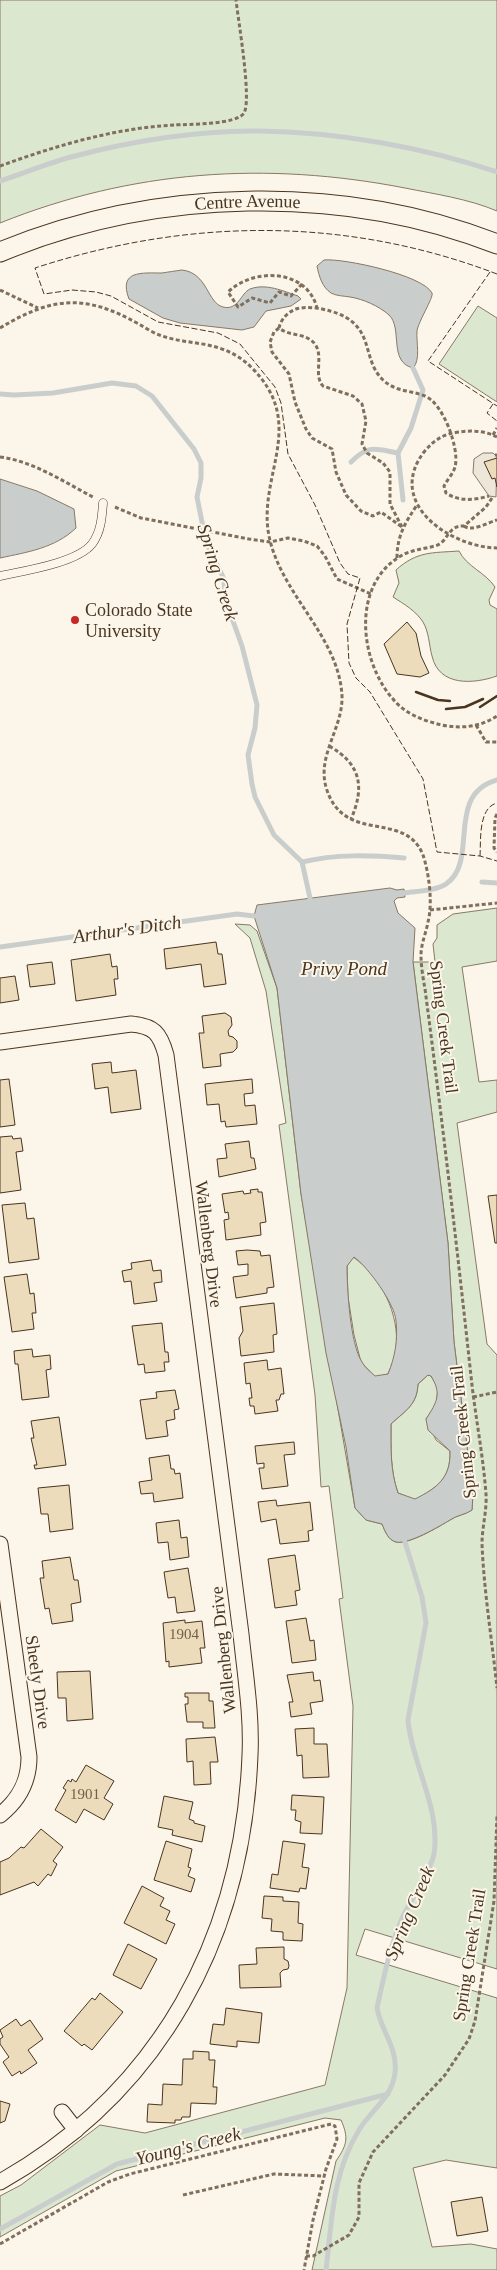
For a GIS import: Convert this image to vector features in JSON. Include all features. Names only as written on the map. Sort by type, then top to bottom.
[{"type":"street","name":"Centre Avenue","points":[[0,252],[73,226],[127,214],[211,203],[260,201],[336,206],[401,216],[497,244]]},
{"type":"street","name":"Wallenberg Drive","points":[[0,1042],[131,1024],[144,1025],[161,1038],[166,1055],[241,1634],[248,1705],[250,1754],[241,1840],[230,1892],[214,1940],[194,1985],[177,2015],[147,2057],[119,2090],[76,2130],[54,2147],[0,2182]]},
{"type":"street","name":"Sheely Drive","points":[[0,1544],[29,1757],[27,1778],[22,1791],[12,1805],[0,1815]]},
{"type":"street","points":[[62,2112],[76,2130]]},
{"type":"lane","points":[[0,576],[33,569],[73,556],[91,546],[98,534],[103,503]]},
{"type":"path","points":[[0,166],[38,152],[125,131],[167,125],[229,121],[241,117],[246,108],[246,90],[236,0]]},
{"type":"path","points":[[302,284],[291,296],[279,292],[270,303],[252,298],[238,307],[228,292],[250,278],[282,277],[302,284],[315,300],[316,308]]},
{"type":"path","points":[[0,290],[38,308]]},
{"type":"path","name":"Spring Creek Trail","points":[[0,328],[38,308],[60,304],[92,304],[117,311],[163,336],[197,342],[234,354],[251,368],[265,386],[275,406],[280,430],[279,449],[268,508],[270,542],[276,563],[287,585],[326,645],[338,674],[342,698],[339,724],[329,746],[324,773],[326,789],[334,804],[351,819],[365,825],[394,829],[406,834],[418,846],[424,857],[430,910],[421,959],[452,1192],[473,1397],[486,1492],[483,1556],[497,1688]]},
{"type":"path","points":[[402,527],[381,512],[370,516],[357,507],[346,495],[340,483],[332,449],[312,438],[306,429],[295,402],[288,374],[272,352],[270,342],[274,332],[279,328],[280,322],[294,310],[316,308],[342,315],[357,327],[365,338],[378,373],[383,380],[404,392],[427,397],[438,409],[455,442],[455,467],[445,484],[444,490],[460,500],[490,497],[486,508],[464,526]]},
{"type":"path","points":[[279,328],[283,331],[302,335],[314,343],[319,355],[319,378],[323,386],[353,396],[362,404],[366,416],[362,434],[363,446],[365,452],[383,463],[390,472],[390,504],[402,527]]},
{"type":"path","points":[[493,435],[497,428]]},
{"type":"path","points":[[497,437],[477,431],[450,433],[433,441],[415,468],[413,478],[418,505],[430,523],[448,534],[480,547],[497,548]]},
{"type":"path","points":[[0,457],[12,458],[34,466],[103,503],[141,518],[223,533],[249,540],[270,542],[288,538],[304,541],[317,546],[326,556],[337,579],[371,594]]},
{"type":"path","points":[[397,558],[398,540],[402,527],[418,505]]},
{"type":"path","points":[[497,520],[469,529],[464,526],[456,526],[438,545],[418,549],[397,558],[381,575],[371,594],[366,621],[366,640],[370,659],[376,675],[393,700],[420,719],[452,727],[476,725],[497,716]]},
{"type":"path","points":[[476,725],[486,742],[497,742]]},
{"type":"path","points":[[329,746],[342,754],[351,763],[357,775],[359,791],[351,819]]},
{"type":"path","points":[[497,814],[495,818],[494,848],[497,852]]},
{"type":"path","points":[[430,910],[497,903]]},
{"type":"path","points":[[473,1397],[497,1392]]},
{"type":"path","name":"Spring Creek Trail","points":[[306,2256],[313,2256],[350,2234],[360,2218],[359,2183],[373,2152],[445,2075],[469,2039],[475,2021],[494,1901],[497,1815]]},
{"type":"path","points":[[0,2244],[115,2179],[330,2124],[335,2126],[337,2139],[324,2176],[304,2270]]},
{"type":"path","points":[[183,2195],[274,2174],[324,2176]]},
{"type":"green space","points":[[0,0],[497,0],[497,211],[452,197],[405,188],[302,175],[251,173],[200,176],[99,191],[50,205],[0,223]]},
{"type":"green space","points":[[478,306],[497,318],[497,402],[439,364]]},
{"type":"green space","points":[[459,551],[462,557],[495,587],[489,600],[490,605],[497,609],[497,676],[478,681],[458,681],[442,673],[436,666],[432,656],[428,634],[423,622],[413,611],[393,597],[399,583],[396,570],[411,559],[425,554]]},
{"type":"green space","points":[[497,908],[497,961],[462,967],[479,1082],[497,1080],[497,1112],[457,1123],[487,1344],[497,1355],[497,1969],[365,1929],[356,1955],[497,1998],[497,2168],[446,2160],[413,2168],[432,2247],[471,2244],[497,2249],[497,2270],[312,2270],[336,2161],[346,2141],[341,2120],[325,2118],[116,2171],[0,2237],[0,2196],[21,2185],[100,2125],[145,2133],[325,2085],[347,1988],[353,1706],[339,1599],[343,1598],[329,1486],[321,1487],[315,1395],[279,1125],[286,1123],[266,991],[250,938],[235,924],[250,925],[257,931],[277,988],[301,1194],[355,1508],[366,1520],[382,1524],[391,1539],[396,1542],[402,1542],[409,1541],[472,1510],[473,1494],[454,1342],[448,1243],[413,962],[435,962],[433,944],[437,938],[437,925],[453,914]]},
{"type":"green space","points":[[353,1257],[363,1265],[380,1285],[392,1310],[395,1323],[396,1348],[388,1374],[375,1377],[361,1362],[354,1335],[348,1297],[347,1266]]},
{"type":"green space","points":[[428,1375],[431,1376],[438,1388],[436,1405],[426,1419],[436,1440],[450,1451],[450,1461],[441,1481],[430,1491],[415,1500],[398,1493],[395,1484],[392,1467],[391,1424],[410,1407],[418,1384]]},
{"type":"shaded area","points":[[483,453],[493,453],[497,457],[496,497],[489,496],[473,473],[474,459]]},
{"type":"water","points":[[324,260],[348,262],[399,274],[426,286],[432,293],[418,327],[418,356],[413,368],[405,365],[401,359],[398,352],[395,328],[389,315],[371,303],[333,294],[325,288],[317,266]]},
{"type":"water","points":[[182,270],[197,276],[214,300],[223,307],[228,308],[236,304],[247,291],[256,287],[274,288],[298,296],[301,299],[291,306],[266,311],[254,327],[242,330],[180,323],[163,318],[129,299],[126,290],[127,283],[129,278],[134,275]]},
{"type":"water","points":[[0,479],[37,491],[74,509],[76,528],[50,545],[0,558]]},
{"type":"water","name":"Privy Pond","points":[[390,888],[404,889],[405,897],[397,898],[394,901],[398,913],[415,928],[413,962],[448,1243],[454,1342],[473,1494],[472,1510],[408,1541],[393,1541],[387,1535],[382,1524],[366,1520],[355,1508],[346,1447],[326,1353],[301,1194],[277,988],[254,916],[257,905]],"holes":[[[354,1257],[380,1286],[394,1314],[397,1328],[396,1342],[388,1374],[375,1376],[368,1370],[358,1354],[352,1330],[347,1266]],[[428,1375],[431,1376],[437,1393],[433,1408],[426,1419],[428,1430],[450,1451],[450,1460],[441,1481],[430,1491],[415,1499],[398,1493],[395,1484],[392,1467],[391,1424],[410,1407],[418,1384]]]},
{"type":"building","points":[[497,458],[497,487],[495,478],[492,479],[484,462]]},
{"type":"building","points":[[407,622],[416,633],[421,656],[429,673],[420,677],[397,674],[384,644]]},
{"type":"building","points":[[216,942],[218,954],[222,954],[226,984],[204,987],[201,964],[166,969],[164,949]]},
{"type":"building","points":[[110,954],[112,967],[117,966],[118,979],[114,979],[116,995],[76,1001],[71,960]]},
{"type":"building","points":[[52,962],[55,984],[30,987],[27,965]]},
{"type":"building","points":[[15,976],[19,1000],[0,1003],[0,978]]},
{"type":"building","points":[[225,1013],[231,1017],[232,1025],[228,1031],[229,1036],[237,1041],[237,1048],[233,1052],[220,1054],[221,1066],[203,1068],[199,1033],[204,1033],[202,1016]]},
{"type":"building","points":[[111,1062],[112,1073],[136,1070],[141,1109],[111,1113],[108,1087],[95,1089],[92,1064]]},
{"type":"building","points":[[9,1079],[15,1125],[0,1127],[0,1080]]},
{"type":"building","points":[[252,1079],[253,1093],[244,1094],[245,1106],[255,1105],[257,1124],[226,1127],[225,1121],[221,1122],[219,1104],[207,1105],[205,1084]]},
{"type":"building","points":[[12,1136],[13,1139],[21,1138],[23,1151],[16,1152],[21,1190],[0,1193],[0,1137]]},
{"type":"building","points":[[249,1141],[251,1158],[254,1158],[256,1169],[219,1177],[217,1159],[227,1158],[225,1144]]},
{"type":"building","points":[[258,1189],[258,1192],[262,1192],[266,1222],[260,1223],[261,1235],[226,1240],[224,1220],[229,1219],[228,1212],[225,1213],[222,1194],[243,1191],[244,1194],[251,1193],[250,1190]]},
{"type":"building","points":[[497,1195],[497,1243],[495,1243],[488,1196]]},
{"type":"building","points":[[25,1203],[27,1219],[34,1218],[39,1259],[9,1263],[2,1205]]},
{"type":"building","points":[[236,1251],[260,1251],[261,1256],[270,1255],[274,1287],[267,1288],[267,1293],[236,1298],[233,1277],[248,1275],[248,1264],[238,1265]]},
{"type":"building","points":[[151,1260],[153,1271],[161,1270],[162,1282],[154,1283],[157,1301],[134,1304],[131,1281],[124,1282],[122,1271],[132,1269],[131,1263]]},
{"type":"building","points":[[27,1274],[30,1294],[34,1293],[36,1313],[32,1313],[34,1329],[12,1332],[4,1277]]},
{"type":"building","points":[[274,1303],[277,1334],[273,1335],[274,1352],[241,1356],[239,1338],[243,1331],[240,1307]]},
{"type":"building","points":[[162,1323],[165,1352],[168,1352],[169,1362],[164,1362],[165,1371],[145,1373],[144,1364],[138,1365],[132,1326]]},
{"type":"building","points":[[32,1349],[33,1357],[50,1355],[51,1369],[46,1370],[49,1397],[22,1400],[18,1364],[15,1364],[14,1351]]},
{"type":"building","points":[[267,1360],[268,1370],[281,1368],[284,1394],[281,1394],[279,1400],[276,1400],[278,1411],[255,1414],[254,1406],[250,1406],[249,1398],[252,1398],[250,1383],[246,1384],[244,1363]]},
{"type":"building","points":[[175,1390],[179,1409],[174,1410],[175,1419],[166,1421],[168,1436],[146,1439],[140,1400],[157,1398],[156,1392]]},
{"type":"building","points":[[59,1417],[66,1465],[35,1469],[34,1465],[37,1465],[31,1438],[34,1438],[31,1421]]},
{"type":"building","points":[[294,1442],[295,1454],[284,1455],[288,1486],[262,1489],[259,1468],[264,1468],[264,1463],[257,1464],[255,1446]]},
{"type":"building","points":[[169,1455],[171,1469],[174,1469],[175,1474],[180,1473],[183,1498],[154,1502],[153,1493],[141,1494],[139,1482],[152,1480],[149,1458]]},
{"type":"building","points":[[69,1485],[73,1529],[50,1532],[48,1514],[41,1514],[38,1488]]},
{"type":"building","points":[[276,1500],[277,1506],[310,1502],[313,1530],[308,1531],[309,1541],[280,1544],[276,1519],[261,1522],[258,1502]]},
{"type":"building","points":[[179,1520],[181,1538],[187,1537],[189,1557],[170,1560],[168,1542],[158,1543],[156,1523]]},
{"type":"building","points":[[295,1555],[300,1590],[295,1591],[297,1605],[275,1608],[268,1559]]},
{"type":"building","points":[[70,1557],[74,1580],[78,1580],[81,1602],[71,1604],[73,1621],[52,1624],[49,1608],[45,1609],[40,1578],[44,1578],[42,1561]]},
{"type":"building","points":[[188,1568],[195,1611],[177,1613],[175,1597],[168,1598],[164,1572]]},
{"type":"building","points":[[306,1618],[310,1641],[314,1640],[316,1660],[292,1663],[286,1621]]},
{"type":"building","points":[[185,1620],[185,1623],[202,1621],[205,1648],[200,1648],[202,1663],[169,1667],[169,1661],[166,1662],[163,1623]]},
{"type":"building","points":[[90,1671],[93,1719],[67,1721],[66,1698],[58,1698],[57,1672]]},
{"type":"building","points":[[313,1672],[314,1681],[320,1680],[323,1701],[310,1703],[312,1714],[291,1717],[289,1702],[293,1702],[287,1675]]},
{"type":"building","points":[[185,1693],[209,1693],[209,1701],[213,1701],[215,1728],[203,1728],[203,1722],[187,1722],[185,1704],[188,1704],[188,1697],[185,1697]]},
{"type":"building","points":[[314,1728],[314,1744],[327,1744],[329,1777],[303,1778],[302,1755],[297,1756],[295,1729]]},
{"type":"building","points":[[215,1737],[218,1762],[210,1762],[211,1784],[194,1785],[193,1761],[187,1762],[186,1739]]},
{"type":"building","points":[[86,1765],[114,1781],[104,1798],[113,1804],[104,1820],[84,1809],[76,1823],[55,1810],[66,1790],[63,1788],[68,1780],[71,1782],[72,1779],[76,1782]]},
{"type":"building","points":[[292,1795],[324,1797],[322,1834],[300,1833],[301,1822],[295,1820],[296,1810],[291,1810]]},
{"type":"building","points":[[164,1796],[193,1802],[189,1819],[194,1821],[194,1823],[205,1826],[202,1842],[172,1835],[173,1830],[158,1827]]},
{"type":"building","points":[[41,1829],[63,1847],[53,1861],[57,1864],[51,1876],[48,1874],[38,1886],[34,1882],[0,1895],[0,1862],[9,1858],[21,1847],[24,1848]]},
{"type":"building","points":[[166,1841],[192,1849],[188,1867],[191,1868],[188,1876],[195,1879],[191,1892],[154,1880]]},
{"type":"building","points":[[283,1841],[305,1844],[302,1867],[309,1868],[306,1889],[300,1888],[299,1892],[270,1888],[272,1874],[278,1875]]},
{"type":"building","points":[[142,1886],[164,1898],[160,1906],[170,1911],[166,1920],[175,1924],[166,1944],[124,1923]]},
{"type":"building","points":[[264,1896],[283,1897],[283,1901],[299,1902],[298,1923],[303,1924],[302,1941],[283,1940],[283,1932],[271,1931],[272,1919],[262,1918]]},
{"type":"building","points":[[128,1944],[157,1959],[141,1989],[113,1975]]},
{"type":"building","points":[[284,1947],[284,1959],[288,1961],[289,1966],[288,1969],[280,1973],[281,1987],[240,1988],[239,1965],[257,1964],[256,1948]]},
{"type":"building","points":[[100,1993],[123,2012],[92,2050],[84,2044],[82,2046],[64,2031],[92,1998],[95,2000]]},
{"type":"building","points":[[226,2008],[262,2013],[259,2043],[237,2041],[237,2047],[210,2044],[213,2024],[224,2025]]},
{"type":"building","points":[[16,2019],[21,2026],[30,2020],[43,2039],[28,2050],[37,2063],[21,2074],[20,2071],[12,2076],[3,2062],[9,2057],[0,2044],[0,2039],[3,2037],[0,2030]]},
{"type":"building","points":[[193,2051],[209,2052],[209,2060],[215,2060],[213,2087],[217,2087],[216,2104],[191,2103],[190,2117],[182,2117],[181,2120],[175,2120],[175,2123],[147,2122],[148,2104],[162,2105],[163,2084],[182,2085],[183,2059],[193,2059]]},
{"type":"building","points":[[0,2101],[10,2104],[5,2121],[0,2123]]},
{"type":"building","points":[[482,2197],[488,2231],[457,2236],[451,2202]]},
{"type":"waterway","points":[[0,181],[66,158],[120,146],[166,138],[236,131],[319,134],[380,142],[440,155],[497,172]]},
{"type":"waterway","points":[[403,500],[398,453],[411,428],[423,390],[413,368]]},
{"type":"waterway","name":"Spring Creek","points":[[0,394],[53,393],[112,383],[136,386],[152,396],[194,449],[201,463],[201,478],[197,497],[206,542],[224,579],[225,599],[242,646],[257,705],[255,728],[248,755],[255,797],[274,835],[302,862],[310,898]]},
{"type":"waterway","points":[[351,462],[363,452],[373,449],[398,453]]},
{"type":"waterway","points":[[404,893],[442,886],[456,874],[461,860],[464,829],[471,799],[481,788],[497,780]]},
{"type":"waterway","points":[[302,862],[353,856],[404,858]]},
{"type":"waterway","points":[[482,882],[497,883]]},
{"type":"waterway","name":"Arthur's Ditch","points":[[0,947],[237,914],[254,916]]},
{"type":"waterway","name":"Spring Creek","points":[[326,2270],[332,2216],[343,2164],[359,2130],[390,2090],[395,2073],[392,2048],[377,2008],[388,1961],[403,1916],[425,1876],[434,1854],[435,1837],[430,1803],[415,1753],[408,1720],[426,1623],[422,1597],[405,1542]]},
{"type":"waterway","name":"Young's Creek","points":[[0,2229],[117,2164],[388,2094]]},
{"type":"fence","points":[[497,274],[440,255],[382,242],[324,233],[266,231],[208,233],[150,240],[93,252],[35,268],[44,294],[72,290],[96,292],[111,296],[158,322],[218,333],[240,344],[275,387],[281,403],[288,454],[315,505],[340,563],[348,574],[360,578],[347,624],[349,663],[356,678],[370,692],[423,779],[437,852],[480,856],[497,861]]},
{"type":"fence","points":[[490,272],[428,361],[497,406]]},
{"type":"fence","points":[[493,404],[487,413],[497,421]]},
{"type":"fence","points":[[480,856],[482,825],[486,811],[497,803]]},
{"type":"wall","points":[[416,692],[438,700],[450,701]]},
{"type":"wall","points":[[480,707],[497,696]]},
{"type":"wall","points":[[446,709],[465,707],[483,699]]},
{"type":"place","name":"Colorado State University","points":[[75,620]]}]
